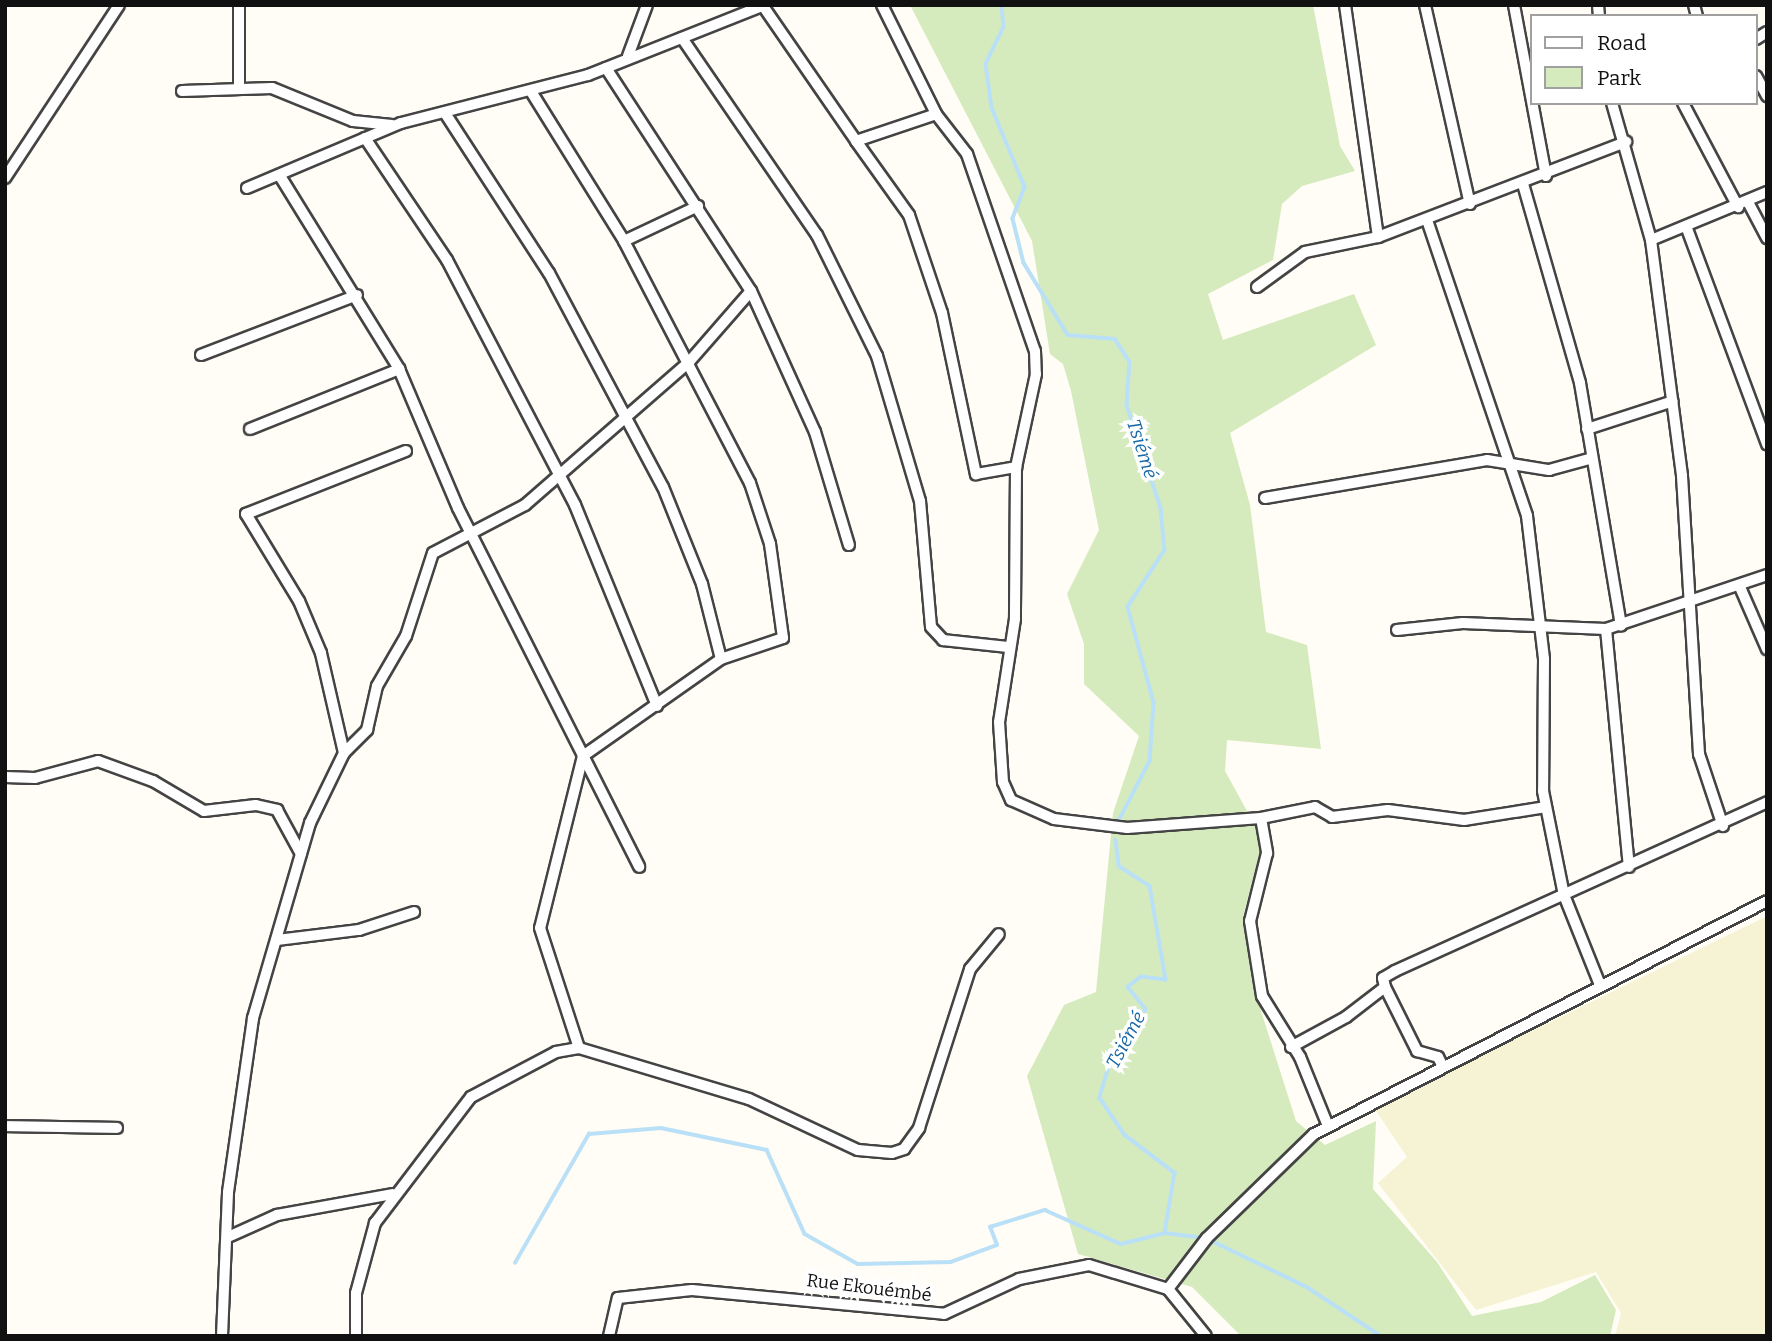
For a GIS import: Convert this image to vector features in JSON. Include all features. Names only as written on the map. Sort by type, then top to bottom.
[{"type":"street","points":[[5,178],[119,5]]},
{"type":"street","points":[[239,5],[239,89]]},
{"type":"street","points":[[628,56],[648,5]]},
{"type":"street","points":[[882,5],[936,114],[967,154],[1035,351],[1034,387],[1016,467],[1015,620],[1008,647],[1000,763],[1011,800],[1027,812],[1127,828],[1261,818],[1315,807],[1332,817],[1388,810],[1464,820],[1546,807]]},
{"type":"street","points":[[1345,5],[1378,237]]},
{"type":"street","points":[[1425,5],[1470,204]]},
{"type":"street","points":[[1514,5],[1530,90]]},
{"type":"street","points":[[247,188],[401,123],[532,93],[606,68],[628,56],[764,6],[909,215],[942,313],[976,474],[1016,467]]},
{"type":"street","points":[[682,37],[817,235],[877,355],[920,500],[931,627],[943,640],[1008,647]]},
{"type":"street","points":[[606,68],[751,291],[815,432],[849,545]]},
{"type":"street","points":[[1758,80],[1767,96]]},
{"type":"street","points":[[181,91],[281,90],[352,121],[401,123]]},
{"type":"street","points":[[532,93],[624,241],[750,483],[770,544],[783,638],[721,659],[583,756],[540,929],[579,1048]]},
{"type":"street","points":[[1533,105],[1546,176]]},
{"type":"street","points":[[1613,105],[1626,142],[1651,240],[1673,401],[1692,605],[1699,754],[1723,826]]},
{"type":"street","points":[[1684,105],[1743,205],[1767,238]]},
{"type":"street","points":[[445,113],[548,273],[621,419],[663,488],[702,584],[721,659]]},
{"type":"street","points":[[856,141],[936,114]]},
{"type":"street","points":[[365,138],[447,260],[555,478],[575,505],[657,706]]},
{"type":"street","points":[[1257,287],[1305,252],[1378,237],[1546,176],[1626,142]]},
{"type":"street","points":[[280,176],[357,295],[399,369],[473,534],[639,867]]},
{"type":"street","points":[[1523,184],[1587,429],[1589,459],[1621,626]]},
{"type":"street","points":[[1651,240],[1743,205],[1767,192]]},
{"type":"street","points":[[624,241],[698,206]]},
{"type":"street","points":[[1427,220],[1516,466],[1542,629],[1539,749],[1546,807],[1564,895],[1600,985]]},
{"type":"street","points":[[1686,226],[1767,444]]},
{"type":"street","points":[[222,1336],[228,1192],[253,1018],[301,854],[344,754],[367,730],[377,686],[406,636],[433,553],[525,505],[689,362],[751,291]]},
{"type":"street","points":[[201,355],[357,295]]},
{"type":"street","points":[[250,429],[399,369]]},
{"type":"street","points":[[1587,429],[1673,401]]},
{"type":"street","points":[[344,754],[321,653],[299,601],[246,514],[406,451]]},
{"type":"street","points":[[1265,498],[1487,460],[1549,470],[1589,459]]},
{"type":"street","points":[[1397,631],[1463,623],[1542,629],[1606,629],[1692,605],[1767,575]]},
{"type":"street","points":[[1740,587],[1767,649]]},
{"type":"street","points":[[1606,629],[1629,867]]},
{"type":"street","points":[[5,777],[35,778],[98,761],[153,781],[204,811],[256,805],[277,810],[301,854]]},
{"type":"street","points":[[1443,1067],[1438,1057],[1417,1051],[1383,978],[1723,826],[1767,802]]},
{"type":"street","points":[[1261,818],[1267,853],[1250,921],[1265,1003],[1291,1047],[1328,1126]]},
{"type":"street","points":[[1206,1336],[1168,1289],[1206,1238],[1297,1147],[1328,1126],[1767,901]]},
{"type":"street","points":[[276,940],[359,929],[414,912]]},
{"type":"street","points":[[356,1336],[356,1293],[369,1238],[392,1194],[471,1097],[556,1052],[579,1048],[749,1099],[858,1150],[892,1153],[904,1149],[919,1128],[970,969],[999,934]]},
{"type":"street","points":[[1291,1047],[1385,987]]},
{"type":"street","points":[[5,1126],[117,1128]]},
{"type":"street","points":[[228,1237],[277,1215],[392,1194]]},
{"type":"street","name":"Rue Ekouémbé","points":[[609,1336],[618,1298],[692,1290],[944,1314],[1019,1279],[1089,1265],[1168,1289]]},
{"type":"shaded area","points":[[1767,916],[1767,1336],[1615,1336],[1621,1313],[1596,1272],[1476,1310],[1378,1183],[1407,1157],[1374,1108]]},
{"type":"green space","points":[[910,5],[1313,5],[1340,146],[1355,171],[1302,186],[1282,204],[1273,260],[1208,294],[1223,340],[1354,294],[1376,345],[1230,433],[1250,505],[1266,632],[1307,645],[1321,749],[1227,740],[1225,771],[1263,840],[1243,916],[1261,1011],[1296,1121],[1325,1145],[1376,1121],[1373,1189],[1437,1262],[1472,1316],[1541,1302],[1595,1275],[1616,1310],[1610,1336],[1241,1336],[1192,1287],[1078,1254],[1027,1076],[1064,1005],[1096,992],[1113,813],[1139,736],[1084,684],[1084,644],[1067,594],[1099,530],[1071,391],[1063,364],[1050,354],[1032,241]]},
{"type":"waterway","name":"Tsiémé","points":[[1002,5],[1004,27],[986,64],[992,108],[1025,187],[1013,219],[1024,263],[1068,335],[1115,339],[1130,362],[1127,405],[1161,508],[1165,550],[1128,607],[1154,703],[1150,761],[1120,819]]},
{"type":"waterway","name":"Tsiémé","points":[[1116,840],[1119,866],[1150,886],[1166,980],[1141,977],[1128,987],[1146,1009],[1111,1061],[1100,1098],[1125,1135],[1175,1173],[1165,1233],[1203,1238]]},
{"type":"waterway","points":[[515,1263],[589,1134],[661,1128],[767,1150],[805,1234],[858,1264],[951,1262],[997,1245],[990,1227],[1045,1210],[1121,1244],[1165,1233]]},
{"type":"waterway","name":"Tsiémé","points":[[1210,1240],[1307,1287],[1381,1336]]}]
